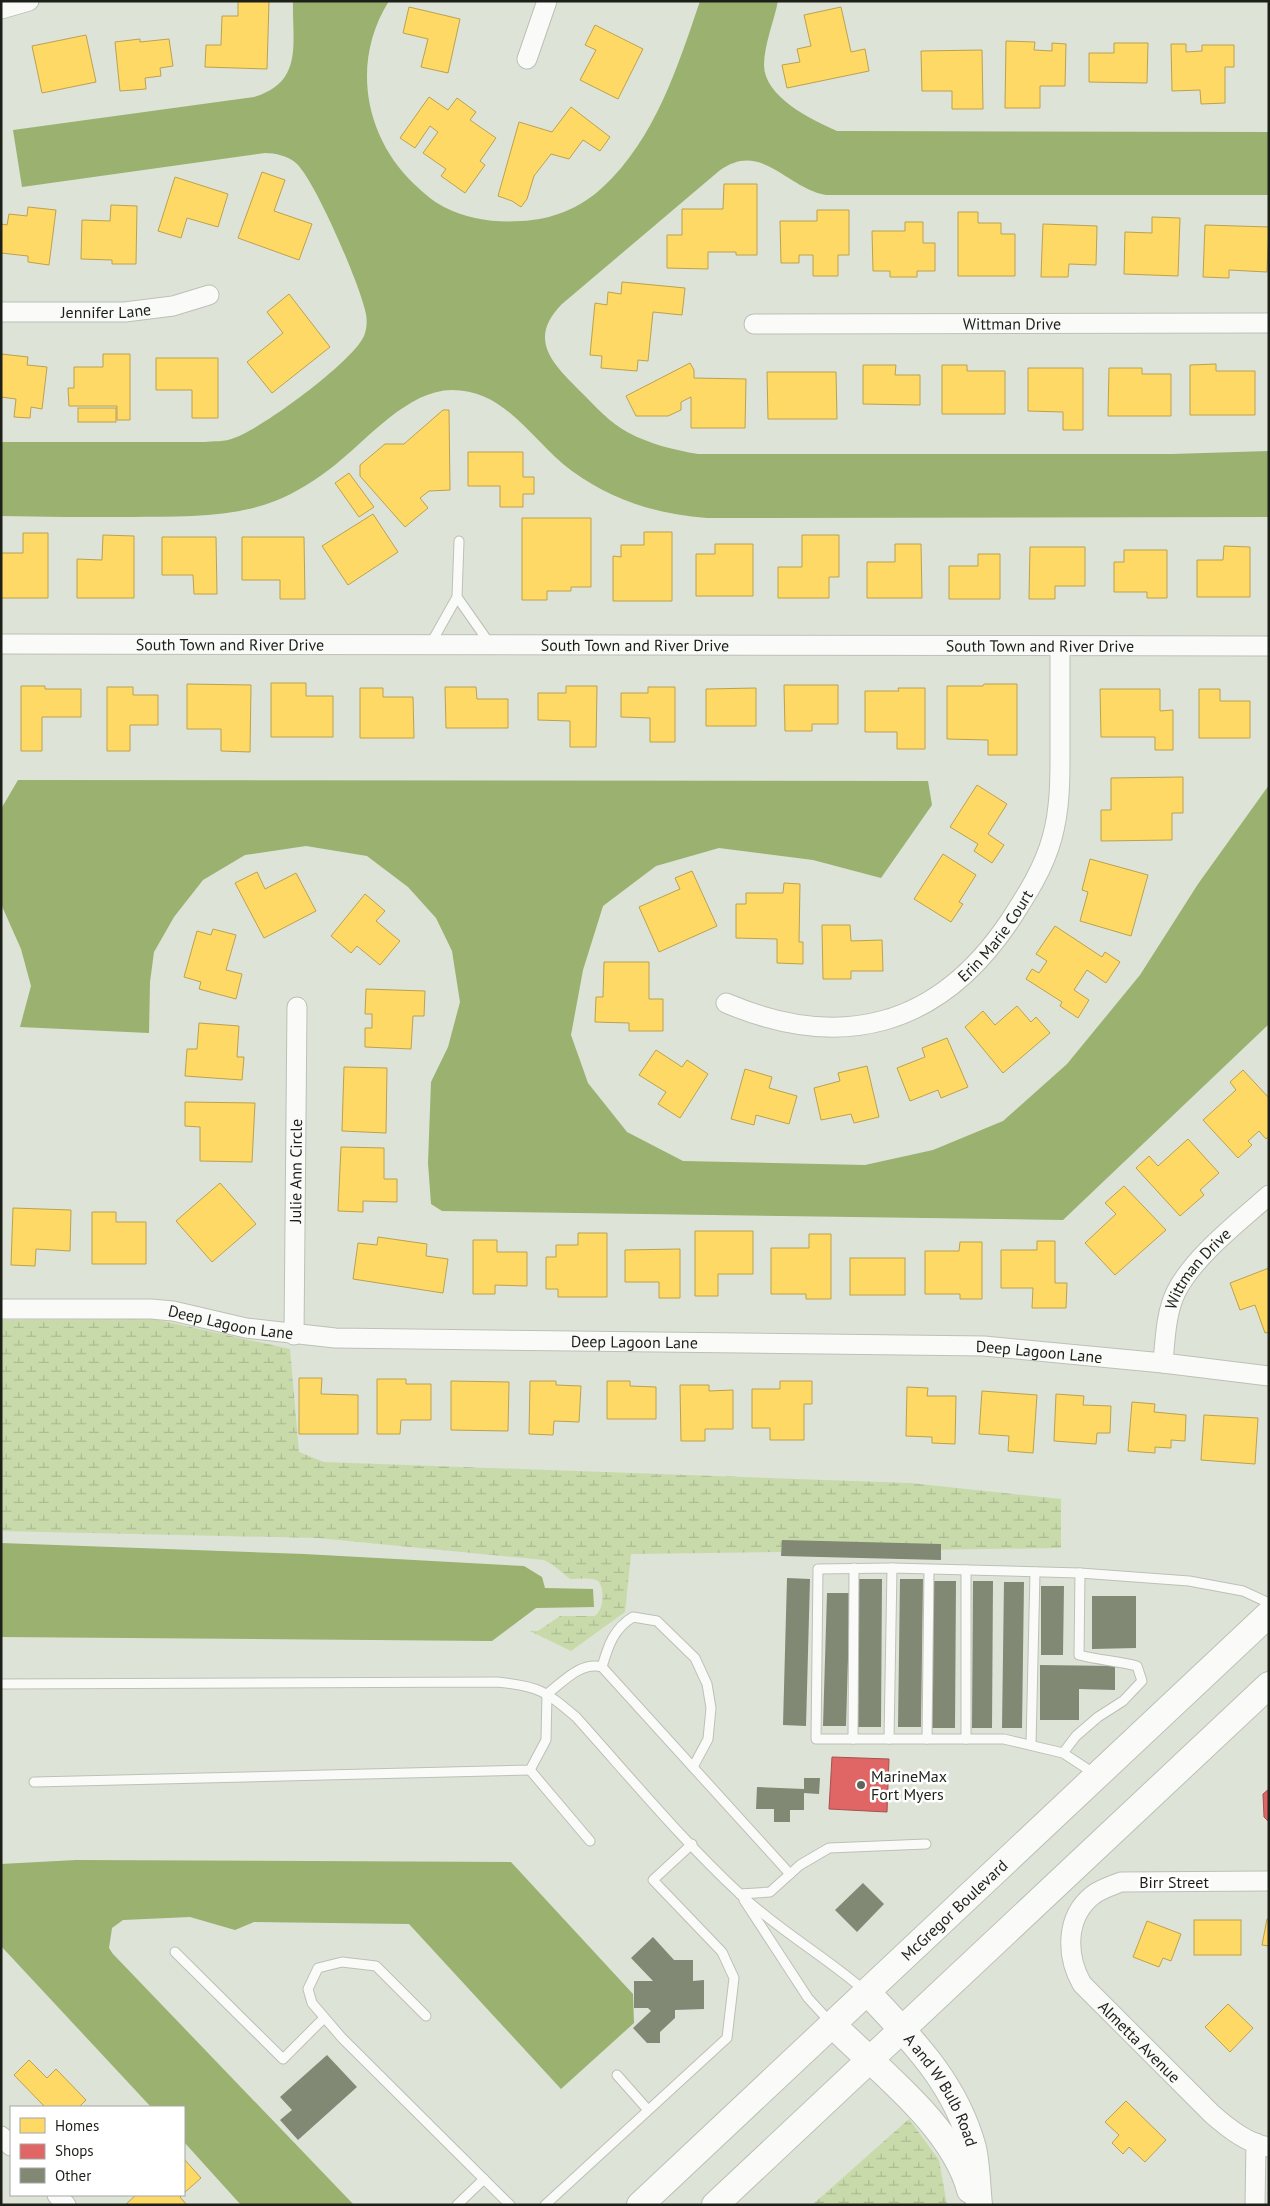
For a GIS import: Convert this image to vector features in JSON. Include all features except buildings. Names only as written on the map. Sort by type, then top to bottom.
[{"type":"main road","name":"McGregor Boulevard","points":[[640,2205],[1269,1614]]},
{"type":"main road","points":[[715,2205],[1269,1685]]},
{"type":"main road","name":"A and W Bulb Road","points":[[867,1992],[902,2029],[942,2077],[961,2114],[973,2149],[979,2205]]},
{"type":"main road","name":"A and W Bulb Road","points":[[833,2025],[907,2094],[931,2123],[966,2178],[974,2205]]},
{"type":"street","points":[[1,9],[29,1]]},
{"type":"street","points":[[527,59],[547,1]]},
{"type":"street","name":"Jennifer Lane","points":[[1,312],[125,312],[173,306],[209,295]]},
{"type":"street","name":"Wittman Drive","points":[[754,324],[1269,323]]},
{"type":"street","name":"South Town and River Drive","points":[[1,644],[1269,646]]},
{"type":"street","name":"Erin Marie Court","points":[[726,1002],[768,1018],[807,1026],[852,1027],[895,1016],[937,997],[968,973],[982,959],[994,944],[1030,887],[1044,862],[1052,839],[1060,789],[1060,646]]},
{"type":"street","name":"Julie Ann Circle","points":[[294,1334],[297,1007]]},
{"type":"street","name":"Wittman Drive","points":[[1163,1363],[1170,1312],[1175,1293],[1188,1273],[1269,1195]]},
{"type":"street","name":"Deep Lagoon Lane","points":[[1,1309],[151,1309],[173,1311],[246,1328],[335,1338],[984,1346],[1163,1363],[1269,1376]]},
{"type":"street","name":"Birr Street","points":[[1086,1902],[1102,1889],[1121,1882],[1269,1881]]},
{"type":"street","name":"Almetta Avenue","points":[[1086,1902],[1080,1908],[1072,1926],[1070,1950],[1073,1969],[1082,1984],[1212,2114],[1231,2130],[1262,2145]]},
{"type":"street","points":[[1,2136],[10,2145]]},
{"type":"street","points":[[1255,2205],[1262,2145]]},
{"type":"lane","points":[[430,645],[458,597],[459,541]]},
{"type":"lane","points":[[458,597],[490,645]]},
{"type":"lane","points":[[854,1568],[854,1739]]},
{"type":"lane","points":[[889,1739],[892,1568]]},
{"type":"lane","points":[[1098,1775],[1063,1753],[1004,1739],[816,1739],[818,1569],[892,1568],[1080,1573],[1189,1581],[1243,1590],[1269,1603]]},
{"type":"lane","points":[[927,1739],[929,1570]]},
{"type":"lane","points":[[966,1570],[966,1738]]},
{"type":"lane","points":[[1031,1745],[1035,1572]]},
{"type":"lane","points":[[1063,1753],[1076,1736],[1098,1717],[1123,1701],[1142,1681],[1137,1666],[1123,1662],[1101,1661],[1079,1655],[1080,1573]]},
{"type":"lane","points":[[602,1667],[609,1645],[621,1624],[633,1616],[657,1622],[695,1658],[707,1684],[711,1708],[708,1739],[693,1767]]},
{"type":"lane","points":[[547,1694],[580,1669],[593,1664],[602,1667],[790,1874]]},
{"type":"lane","points":[[1,1684],[498,1682],[525,1685],[547,1694],[576,1717],[740,1894],[781,1927],[839,1968],[867,1992]]},
{"type":"lane","points":[[530,1770],[546,1740],[547,1694]]},
{"type":"lane","points":[[34,1782],[530,1770]]},
{"type":"lane","points":[[530,1770],[590,1841]]},
{"type":"lane","points":[[545,2205],[727,2038],[734,1978],[722,1952],[653,1880],[692,1844]]},
{"type":"lane","points":[[740,1894],[770,1892],[800,1865],[829,1848],[926,1844]]},
{"type":"lane","points":[[740,1894],[808,1998],[833,2025]]},
{"type":"lane","points":[[175,1952],[283,2059],[324,2018]]},
{"type":"lane","points":[[426,2016],[376,1966],[342,1962],[318,1968],[308,1989],[312,2004],[324,2018],[510,2205]]},
{"type":"lane","points":[[617,2075],[648,2110]]},
{"type":"lane","points":[[457,2205],[484,2179]]},
{"type":"green space","points":[[154,1319],[290,1349],[299,1452],[324,1462],[910,1483],[1061,1499],[1061,1548],[631,1554],[625,1612],[571,1651],[530,1631],[538,1631],[560,1616],[594,1616],[602,1605],[602,1588],[598,1581],[595,1580],[570,1579],[544,1560],[318,1538],[1,1531],[1,1320]]},
{"type":"green space","points":[[909,2119],[939,2160],[947,2205],[812,2205]]},
{"type":"shaded area","points":[[293,1],[389,1],[377,24],[370,48],[367,73],[368,97],[374,121],[384,144],[397,165],[414,184],[436,202],[462,215],[491,221],[532,220],[565,212],[585,201],[603,187],[637,147],[651,124],[683,51],[700,1],[778,1],[766,49],[764,65],[766,77],[772,87],[791,106],[815,121],[837,131],[1269,132],[1269,195],[826,195],[798,184],[773,168],[761,163],[748,161],[734,163],[719,171],[562,304],[551,317],[546,329],[545,341],[548,352],[562,372],[609,420],[637,437],[671,448],[698,454],[1172,454],[1269,451],[1269,517],[707,518],[688,516],[636,504],[604,490],[572,471],[504,408],[471,392],[452,390],[436,392],[404,407],[335,465],[314,480],[283,498],[258,507],[222,514],[186,516],[1,516],[1,442],[204,442],[231,439],[265,422],[286,408],[328,375],[359,344],[365,333],[367,319],[356,281],[314,190],[304,173],[289,158],[265,153],[22,187],[13,130],[254,97],[270,90],[281,82],[288,71],[292,59]]},
{"type":"shaded area","points":[[18,780],[928,781],[932,805],[881,878],[813,860],[719,848],[656,866],[603,906],[583,970],[571,1035],[588,1083],[627,1132],[683,1161],[865,1165],[933,1150],[1003,1121],[1067,1064],[1140,975],[1198,884],[1269,785],[1269,1024],[1063,1220],[442,1211],[431,1204],[428,1163],[431,1082],[448,1047],[460,1002],[452,951],[436,918],[408,887],[367,856],[306,846],[245,855],[203,880],[174,917],[154,952],[150,982],[149,1033],[20,1027],[31,986],[21,949],[1,904],[1,809]]},
{"type":"shaded area","points":[[1,1543],[304,1554],[524,1566],[542,1577],[545,1588],[593,1589],[594,1607],[536,1608],[492,1641],[1,1637]]},
{"type":"shaded area","points":[[76,1860],[511,1862],[633,1994],[634,2023],[561,2089],[409,1924],[254,1922],[235,1930],[190,1917],[123,1920],[112,1928],[109,1948],[113,1954],[354,2205],[241,2205],[185,2143],[185,2106],[150,2106],[1,1946],[1,1864]]},
{"type":"place","name":"MarineMax Fort Myers","points":[[861,1785]]}]
